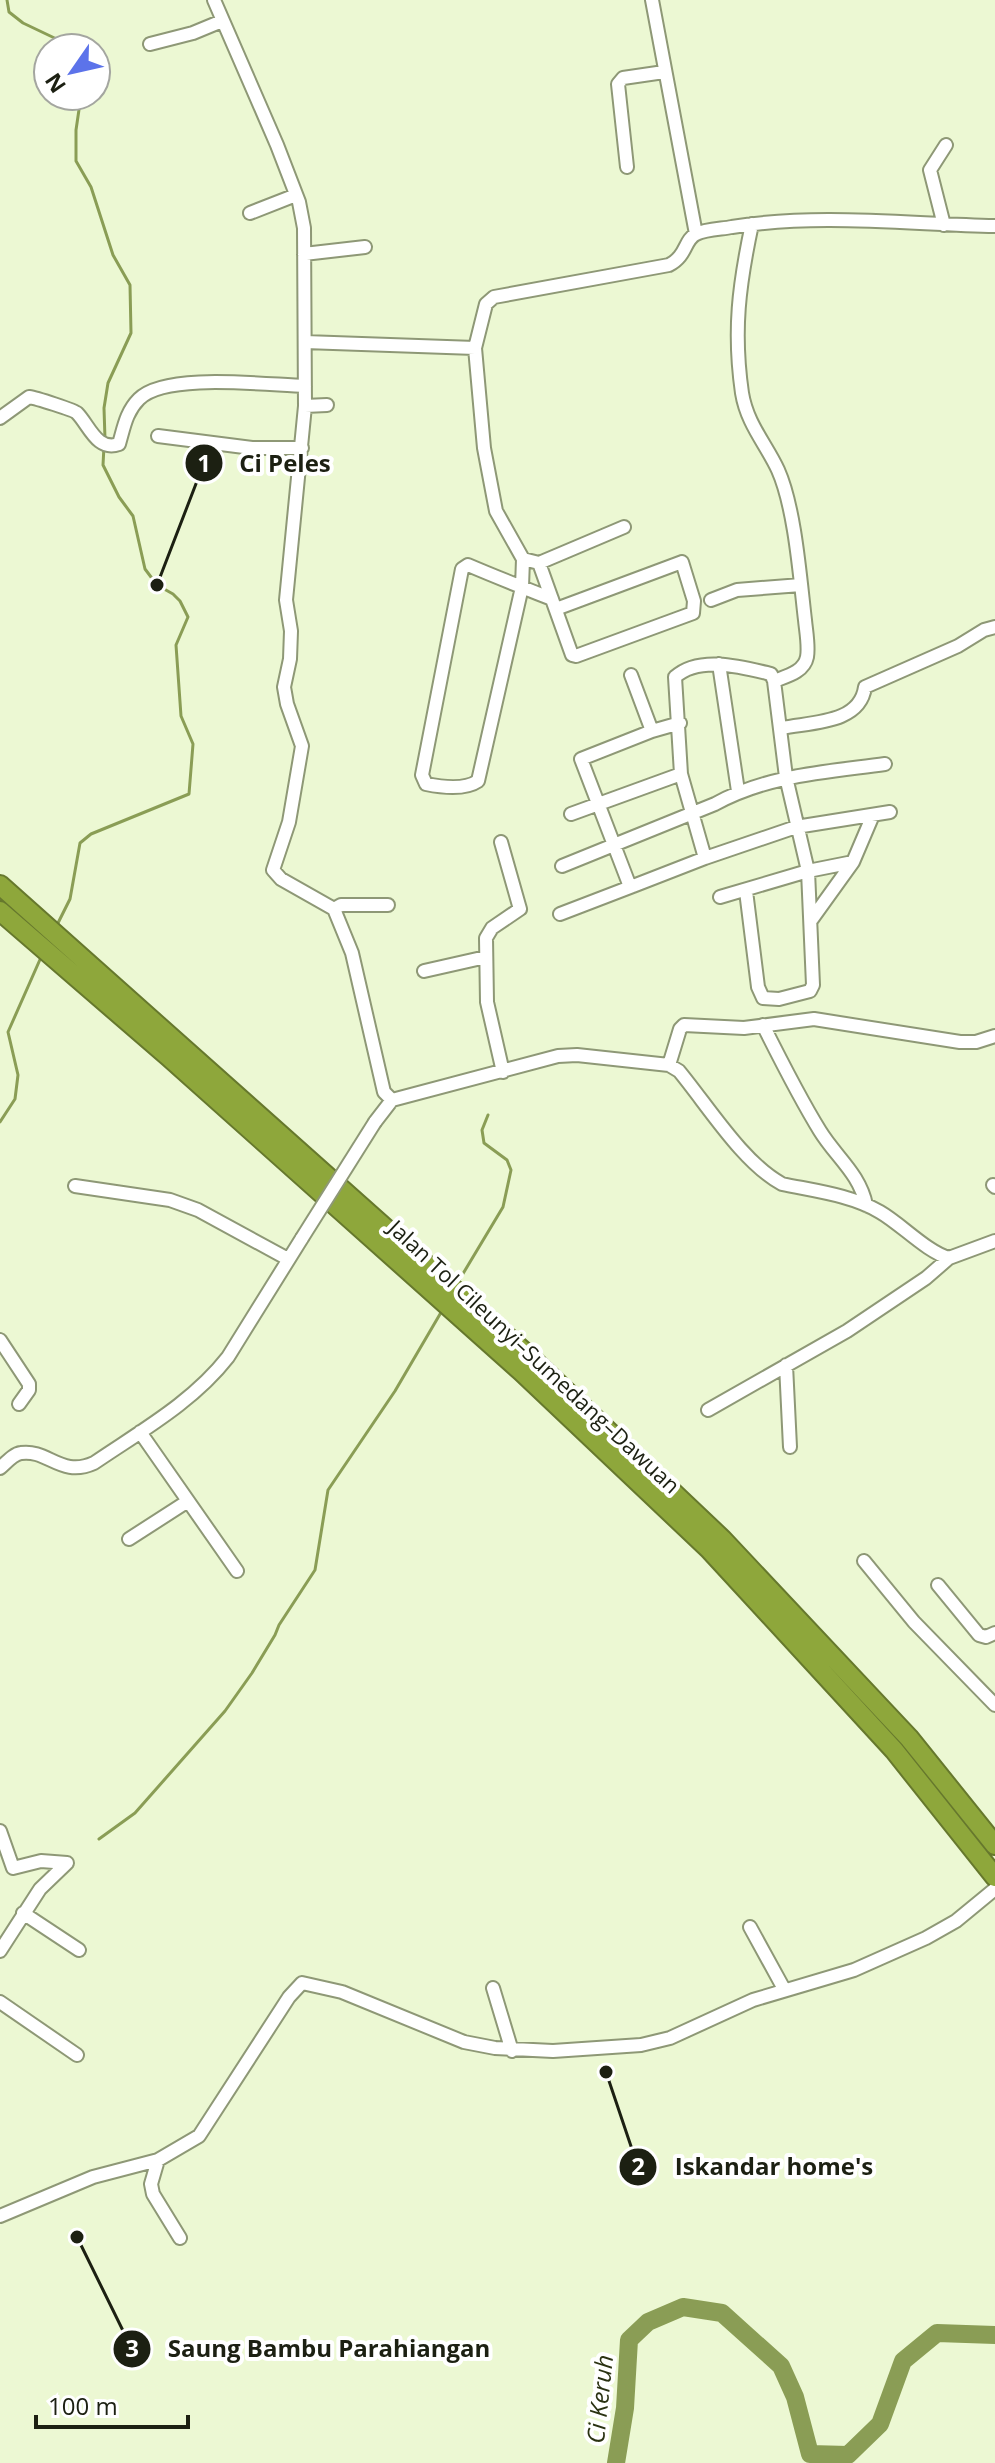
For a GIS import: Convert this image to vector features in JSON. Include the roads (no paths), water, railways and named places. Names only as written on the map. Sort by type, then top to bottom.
[{"type":"highway","name":"Jalan Tol Cileunyi–Sumedang–Dawuan","points":[[0,885],[709,1549],[894,1750],[995,1877]]},
{"type":"highway","name":"Jalan Tol Cileunyi–Sumedang–Dawuan","points":[[0,911],[284,1141],[531,1358],[722,1539],[909,1738],[995,1845]]},
{"type":"street","points":[[214,0],[277,145],[303,215],[305,406],[286,600],[291,631],[290,659],[284,687],[302,746],[289,822],[273,870],[281,879],[334,909],[352,953],[384,1092],[392,1100]]},
{"type":"street","points":[[652,0],[696,234]]},
{"type":"street","points":[[150,44],[193,33],[222,21]]},
{"type":"street","points":[[627,167],[618,84],[623,78],[664,72]]},
{"type":"street","points":[[944,225],[930,170],[946,145]]},
{"type":"street","points":[[250,213],[296,195]]},
{"type":"street","points":[[539,563],[554,604],[570,651],[576,656],[693,613],[694,601],[682,562],[554,604],[522,587],[468,565],[462,569],[422,775],[426,784],[463,786],[478,781],[522,587],[523,559],[496,511],[484,448],[475,348],[486,304],[494,297],[669,265],[679,260],[696,234],[752,224],[818,219],[995,226]]},
{"type":"street","points":[[752,224],[738,290],[737,349],[743,397],[751,424],[779,471],[791,518],[807,657],[801,668],[774,681]]},
{"type":"street","points":[[304,254],[365,247]]},
{"type":"street","points":[[305,342],[475,348]]},
{"type":"street","points":[[0,418],[29,397],[34,398],[78,414],[85,426],[105,444],[119,444],[124,420],[138,400],[150,390],[180,382],[305,386]]},
{"type":"street","points":[[305,406],[327,405]]},
{"type":"street","points":[[158,436],[252,448],[302,448]]},
{"type":"street","points":[[523,559],[539,563],[624,527]]},
{"type":"street","points":[[711,600],[737,590],[801,585]]},
{"type":"street","points":[[782,728],[845,716],[863,700],[865,687],[995,627]]},
{"type":"street","points":[[719,664],[738,791]]},
{"type":"street","points":[[705,858],[681,774],[676,675],[687,669],[719,664],[771,674],[782,728],[786,777],[808,871],[812,988],[807,993],[763,998],[758,987],[746,891]]},
{"type":"street","points":[[631,675],[652,731]]},
{"type":"street","points":[[633,886],[629,884],[582,757],[680,723]]},
{"type":"street","points":[[562,866],[738,791],[786,777],[885,764]]},
{"type":"street","points":[[571,814],[681,774]]},
{"type":"street","points":[[560,914],[796,827],[890,812]]},
{"type":"street","points":[[812,919],[853,862],[873,815]]},
{"type":"street","points":[[501,842],[520,909],[492,928],[486,938],[487,1002],[503,1072]]},
{"type":"street","points":[[720,897],[808,871],[853,862]]},
{"type":"street","points":[[334,909],[341,905],[388,905]]},
{"type":"street","points":[[424,971],[486,957]]},
{"type":"street","points":[[669,1065],[682,1025],[744,1028],[814,1019],[960,1042],[976,1042],[995,1036]]},
{"type":"street","points":[[763,1025],[823,1135],[861,1185],[866,1205]]},
{"type":"street","points":[[0,1468],[15,1455],[24,1453],[73,1469],[94,1463],[171,1412],[220,1366],[392,1100],[558,1056],[577,1055],[669,1065],[679,1071],[739,1148],[772,1179],[866,1205],[904,1227],[941,1256],[949,1258]]},
{"type":"street","points":[[75,1186],[170,1200],[198,1210],[288,1259]]},
{"type":"street","points":[[708,1410],[847,1331],[926,1278],[949,1258],[995,1241]]},
{"type":"street","points":[[0,1340],[29,1384],[29,1390],[19,1404]]},
{"type":"street","points":[[786,1365],[790,1447]]},
{"type":"street","points":[[140,1432],[237,1571]]},
{"type":"street","points":[[129,1539],[188,1501]]},
{"type":"street","points":[[864,1561],[914,1622],[995,1705]]},
{"type":"street","points":[[938,1585],[979,1635],[986,1637],[995,1633]]},
{"type":"street","points":[[0,1831],[13,1868],[41,1861],[67,1863],[40,1889],[0,1951]]},
{"type":"street","points":[[0,2216],[93,2177],[158,2160],[199,2136],[289,1997],[302,1983],[342,1992],[464,2042],[512,2051],[553,2051],[656,2042],[784,1989],[854,1970],[926,1938],[956,1921],[995,1889]]},
{"type":"street","points":[[23,1913],[79,1950]]},
{"type":"street","points":[[750,1927],[784,1989]]},
{"type":"street","points":[[493,1988],[512,2051]]},
{"type":"street","points":[[0,2002],[77,2055]]},
{"type":"street","points":[[158,2160],[151,2184],[153,2194],[180,2238]]},
{"type":"waterway","points":[[7,0],[9,12],[42,32]]},
{"type":"waterway","points":[[79,112],[76,161],[91,187],[113,255],[130,285],[131,333],[108,383],[104,408],[105,439]]},
{"type":"waterway","points":[[56,927],[70,899],[80,843],[91,834],[189,794],[193,744],[181,716],[176,645],[188,617],[180,601],[157,585],[145,569],[133,516],[119,497],[103,465],[104,446]]},
{"type":"waterway","points":[[0,1122],[15,1099],[18,1075],[8,1032],[42,955]]},
{"type":"waterway","points":[[458,1282],[503,1207],[511,1170],[507,1160],[484,1143],[482,1130],[488,1115]]},
{"type":"waterway","points":[[99,1839],[135,1813],[225,1711],[252,1673],[315,1570],[328,1490],[395,1391],[443,1309]]},
{"type":"waterway","name":"Ci Keruh","points":[[616,2463],[625,2408],[629,2340],[648,2322],[683,2307],[722,2313],[781,2366],[795,2397],[810,2454],[848,2455],[880,2424],[903,2361],[937,2333],[995,2335]]},
{"type":"place","name":"Ci Peles","points":[[157,585]]},
{"type":"place","name":"Iskandar home's","points":[[606,2072]]},
{"type":"place","name":"Saung Bambu Parahiangan","points":[[77,2237]]}]
